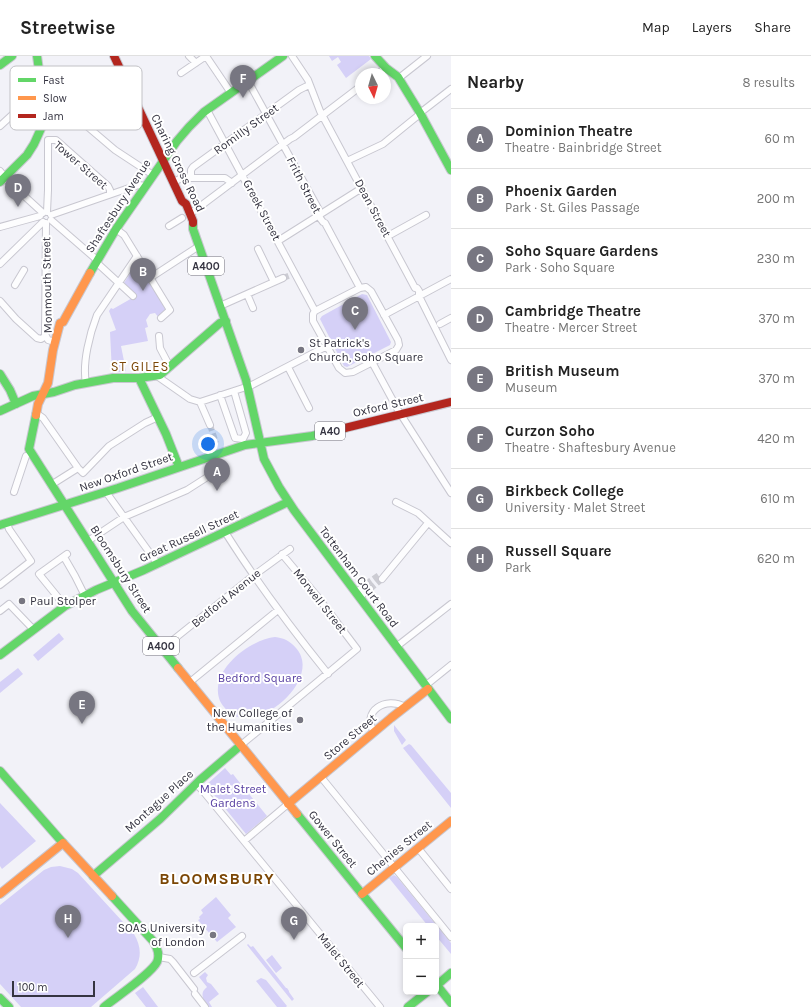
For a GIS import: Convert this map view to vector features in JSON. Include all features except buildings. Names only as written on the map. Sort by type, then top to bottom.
[{"type":"main road","points":[[0,65],[12,56]]},
{"type":"main road","points":[[37,56],[38,66]]},
{"type":"main road","name":"Charing Cross Road","points":[[114,56],[119,66]]},
{"type":"main road","name":"Shaftesbury Avenue","points":[[65,505],[29,449],[36,413],[49,379],[57,334],[60,332],[63,322],[116,229],[184,132],[207,110],[283,56]]},
{"type":"main road","points":[[375,56],[386,68]]},
{"type":"main road","points":[[391,71],[399,78],[451,170]]},
{"type":"main road","name":"Charing Cross Road","points":[[143,118],[173,182],[182,200],[186,204],[193,220],[192,226],[246,380],[259,442]]},
{"type":"main road","points":[[2,177],[27,155],[34,144],[37,130]]},
{"type":"main road","name":"A400","points":[[182,200],[185,216],[188,223],[192,226]]},
{"type":"main road","points":[[0,416],[34,400],[43,394],[86,383],[113,378],[157,376],[170,367],[213,328],[226,321]]},
{"type":"main road","points":[[0,374],[10,390],[17,407]]},
{"type":"main road","points":[[139,378],[158,416],[179,467]]},
{"type":"main road","name":"Oxford Street","points":[[259,442],[312,436],[399,412],[451,402]]},
{"type":"main road","points":[[0,412],[17,407]]},
{"type":"main road","name":"New Oxford Street","points":[[4,524],[106,492],[208,456],[259,442]]},
{"type":"main road","name":"Tottenham Court Road","points":[[259,442],[264,459],[288,502],[451,719]]},
{"type":"main road","name":"Great Russell Street","points":[[0,655],[65,606],[288,502]]},
{"type":"main road","name":"Bloomsbury Street","points":[[65,505],[132,611],[190,682]]},
{"type":"main road","name":"A400","points":[[190,682],[241,745]]},
{"type":"main road","name":"Store Street","points":[[288,804],[405,708],[427,688]]},
{"type":"main road","name":"Montague Place","points":[[93,876],[160,819],[196,784],[241,745]]},
{"type":"main road","name":"Gower Street","points":[[241,745],[403,944]]},
{"type":"main road","points":[[0,771],[63,843],[153,941],[158,950],[159,957],[151,970],[106,1006]]},
{"type":"main road","name":"Chenies Street","points":[[362,894],[451,821]]},
{"type":"main road","points":[[1,890],[63,843]]},
{"type":"main road","points":[[439,983],[451,973]]},
{"type":"main road","points":[[439,988],[451,1002]]},
{"type":"main road","points":[[408,1007],[423,995]]},
{"type":"main road","points":[[0,998],[9,1007]]},
{"type":"street","points":[[189,56],[196,63]]},
{"type":"street","name":"Dean Street","points":[[292,56],[308,80],[323,116],[415,288],[417,288],[419,296],[449,350],[451,360]]},
{"type":"street","points":[[182,73],[207,57],[231,93]]},
{"type":"street","points":[[399,78],[425,57]]},
{"type":"street","name":"Frith Street","points":[[248,81],[360,288]]},
{"type":"street","name":"Romilly Street","points":[[191,178],[192,168],[299,90],[309,85]]},
{"type":"street","points":[[190,214],[283,144],[294,138],[355,91]]},
{"type":"street","points":[[347,161],[383,144],[420,113],[450,93]]},
{"type":"street","name":"Greek Street","points":[[207,110],[278,241],[293,273],[315,311]]},
{"type":"street","points":[[0,126],[10,117]]},
{"type":"street","points":[[92,130],[115,150],[153,175]]},
{"type":"street","name":"Tower Street","points":[[48,140],[56,140],[108,186],[110,194]]},
{"type":"street","name":"Monmouth Street","points":[[48,140],[48,190],[46,217],[46,336],[50,341],[55,342]]},
{"type":"street","points":[[2,177],[97,261],[133,296]]},
{"type":"street","points":[[173,182],[182,178],[225,178],[232,183]]},
{"type":"street","points":[[0,227],[46,217],[110,194],[139,185],[145,186]]},
{"type":"street","points":[[278,241],[362,188]]},
{"type":"street","points":[[388,236],[426,215]]},
{"type":"street","points":[[0,264],[46,217]]},
{"type":"street","points":[[169,226],[182,218]]},
{"type":"street","points":[[116,229],[122,233],[170,310],[161,318]]},
{"type":"street","points":[[150,278],[199,246]]},
{"type":"street","points":[[258,249],[274,282]]},
{"type":"street","points":[[86,383],[85,366],[93,325],[97,314],[136,256]]},
{"type":"street","points":[[15,285],[24,270]]},
{"type":"street","points":[[220,306],[283,278]]},
{"type":"street","points":[[384,315],[451,279]]},
{"type":"street","points":[[366,287],[371,291],[398,340],[396,350],[353,372],[345,373],[339,368],[313,321],[313,314],[315,311],[360,288],[366,287]]},
{"type":"street","points":[[249,294],[253,308]]},
{"type":"street","points":[[0,301],[16,319],[37,338],[41,339],[46,336]]},
{"type":"street","points":[[440,324],[451,318]]},
{"type":"street","points":[[160,336],[160,348],[166,362],[170,367]]},
{"type":"street","points":[[250,386],[327,346]]},
{"type":"street","points":[[372,362],[392,401],[451,493]]},
{"type":"street","points":[[288,367],[309,408]]},
{"type":"street","points":[[157,376],[190,399],[200,402],[243,388]]},
{"type":"street","points":[[220,395],[235,438],[244,439],[246,433],[234,391]]},
{"type":"street","points":[[200,402],[210,425]]},
{"type":"street","points":[[36,413],[43,418],[83,473],[109,446],[158,416]]},
{"type":"street","points":[[14,492],[26,456]]},
{"type":"street","points":[[88,541],[124,516],[187,490],[212,474],[214,472],[208,456]]},
{"type":"street","points":[[51,485],[78,468]]},
{"type":"street","points":[[106,492],[157,563]]},
{"type":"street","points":[[396,502],[418,513],[451,543]]},
{"type":"street","points":[[381,577],[428,523]]},
{"type":"street","points":[[0,585],[31,561],[4,524]]},
{"type":"street","points":[[225,532],[278,610],[326,676],[241,745]]},
{"type":"street","name":"Bedford Avenue","points":[[163,648],[254,575],[290,549]]},
{"type":"street","name":"Morwell Street","points":[[282,554],[317,596],[357,649],[326,676]]},
{"type":"street","points":[[65,606],[39,574],[66,556],[85,596]]},
{"type":"street","points":[[357,595],[368,587]]},
{"type":"street","points":[[0,611],[9,604],[34,630]]},
{"type":"street","points":[[396,647],[451,604]]},
{"type":"street","points":[[190,682],[278,610]]},
{"type":"street","points":[[427,688],[451,665]]},
{"type":"street","points":[[374,732],[371,727],[371,717],[378,707],[383,704],[393,702],[405,708]]},
{"type":"street","points":[[321,777],[451,937]]},
{"type":"street","name":"Malet Street","points":[[196,784],[204,791],[380,1007]]},
{"type":"street","points":[[244,841],[288,804]]},
{"type":"street","points":[[418,848],[451,889]]},
{"type":"street","points":[[194,973],[222,955],[242,936]]},
{"type":"street","points":[[159,957],[170,959],[178,966],[205,1007]]},
{"type":"green space","points":[[329,56],[369,56],[371,59],[359,68],[355,68],[355,71],[346,78],[337,65],[341,62],[338,57],[332,61]]},
{"type":"green space","points":[[136,264],[144,273],[167,311],[159,318],[155,313],[150,314],[146,320],[148,327],[145,328],[148,341],[121,346],[126,371],[112,373],[110,332],[116,330],[109,311],[111,308],[113,309],[134,297],[135,295],[124,283]]},
{"type":"green space","points":[[362,294],[367,295],[391,342],[390,345],[347,367],[344,366],[320,319],[322,316]]},
{"type":"green space","points":[[59,633],[64,639],[38,661],[33,655]]},
{"type":"green space","name":"Bedford Square","points":[[275,637],[284,639],[291,643],[296,648],[302,660],[302,673],[296,686],[286,698],[274,708],[261,715],[247,718],[235,716],[226,710],[220,701],[218,690],[220,679],[225,668],[233,659],[254,644],[265,639]]},
{"type":"green space","points":[[18,668],[23,674],[0,693],[0,682]]},
{"type":"green space","points":[[394,725],[406,740],[402,745],[394,731]]},
{"type":"green space","points":[[409,744],[451,793],[451,808],[403,748]]},
{"type":"green space","name":"Malet Street Gardens","points":[[225,768],[231,775],[233,774],[267,816],[246,834],[206,785]]},
{"type":"green space","points":[[0,803],[36,841],[2,869],[0,866]]},
{"type":"green space","points":[[60,866],[72,869],[78,873],[134,934],[140,952],[139,960],[135,969],[91,1007],[21,1007],[0,984],[0,905],[44,870],[51,867]]},
{"type":"green space","points":[[394,875],[397,877],[435,923],[426,923],[389,878]]},
{"type":"green space","points":[[216,897],[231,915],[228,918],[236,927],[217,942],[198,920],[203,913],[201,910]]},
{"type":"green space","points":[[439,928],[451,943],[451,954],[439,940]]},
{"type":"green space","points":[[248,944],[251,947],[253,946],[287,988],[294,999],[292,1001],[247,945]]},
{"type":"green space","points":[[272,955],[282,968],[276,973],[266,960]]},
{"type":"green space","points":[[205,972],[208,975],[206,978],[207,982],[211,984],[219,994],[209,1002],[212,1007],[208,1007],[202,994],[207,987],[199,977]]},
{"type":"green space","points":[[261,978],[266,980],[287,1006],[286,1007],[277,1007],[256,981]]},
{"type":"green space","points":[[143,987],[158,1007],[146,1007],[135,993]]},
{"type":"tunnel","points":[[283,278],[291,275]]},
{"type":"tunnel","points":[[210,425],[216,443]]},
{"type":"tunnel","points":[[366,584],[379,575]]},
{"type":"tunnel","points":[[370,589],[382,579]]},
{"type":"traffic: fast","points":[[0,65],[12,56]]},
{"type":"traffic: fast","points":[[37,56],[38,66]]},
{"type":"traffic: fast","points":[[90,273],[116,229],[177,141],[189,127],[204,112],[283,56]]},
{"type":"traffic: fast","points":[[375,56],[386,68],[398,77],[420,113],[451,170]]},
{"type":"traffic: fast","points":[[0,182],[27,155],[40,130]]},
{"type":"traffic: fast","points":[[193,223],[193,229],[246,380],[264,459],[279,487],[294,510],[451,719]]},
{"type":"traffic: fast","points":[[139,378],[160,375],[220,323],[226,321]]},
{"type":"traffic: fast","points":[[0,374],[10,390],[16,404]]},
{"type":"traffic: fast","points":[[0,411],[33,396],[54,392],[75,385],[113,378],[139,378],[166,434],[179,467]]},
{"type":"traffic: fast","points":[[36,415],[29,449],[132,611],[178,668]]},
{"type":"traffic: fast","points":[[0,525],[118,488],[245,445],[312,436],[345,428]]},
{"type":"traffic: fast","points":[[0,655],[65,606],[96,590],[144,570],[288,502]]},
{"type":"traffic: fast","points":[[93,876],[160,819],[200,780],[241,745]]},
{"type":"traffic: fast","points":[[0,771],[63,843]]},
{"type":"traffic: fast","points":[[297,814],[403,944]]},
{"type":"traffic: fast","points":[[104,1007],[148,973],[157,962],[158,957],[157,948],[153,941],[112,896]]},
{"type":"traffic: fast","points":[[439,983],[451,973]]},
{"type":"traffic: fast","points":[[439,988],[451,1003]]},
{"type":"traffic: fast","points":[[408,1007],[423,995]]},
{"type":"traffic: fast","points":[[0,998],[9,1007]]},
{"type":"traffic: slow","points":[[36,415],[38,404],[48,383],[53,350],[60,323],[63,322],[90,273]]},
{"type":"traffic: slow","points":[[178,668],[297,814]]},
{"type":"traffic: slow","points":[[288,804],[428,689]]},
{"type":"traffic: slow","points":[[362,894],[451,821]]},
{"type":"traffic: slow","points":[[0,894],[63,843],[112,896]]},
{"type":"traffic: jam","points":[[114,56],[119,66]]},
{"type":"traffic: jam","points":[[142,116],[182,201],[186,204],[193,223]]},
{"type":"traffic: jam","points":[[345,428],[451,402]]},
{"type":"place","name":"Curzon Soho","points":[[243,98]]},
{"type":"place","name":"Cambridge Theatre","points":[[18,207]]},
{"type":"place","name":"Phoenix Garden","points":[[143,291]]},
{"type":"place","name":"Soho Square Gardens","points":[[355,330]]},
{"type":"place","name":"St Patrick's Church, Soho Square","points":[[301,350]]},
{"type":"place","name":"Dominion Theatre","points":[[217,491]]},
{"type":"place","name":"Paul Stolper","points":[[22,601]]},
{"type":"place","name":"New College of the Humanities","points":[[300,720]]},
{"type":"place","name":"British Museum","points":[[82,724]]},
{"type":"place","name":"SOAS University of London","points":[[213,935]]},
{"type":"place","name":"Russell Square","points":[[68,938]]},
{"type":"place","name":"Birkbeck College","points":[[294,940]]},
{"type":"district","name":"ST GILES","points":[[140,366]]},
{"type":"district","name":"BLOOMSBURY","points":[[217,878]]}]
